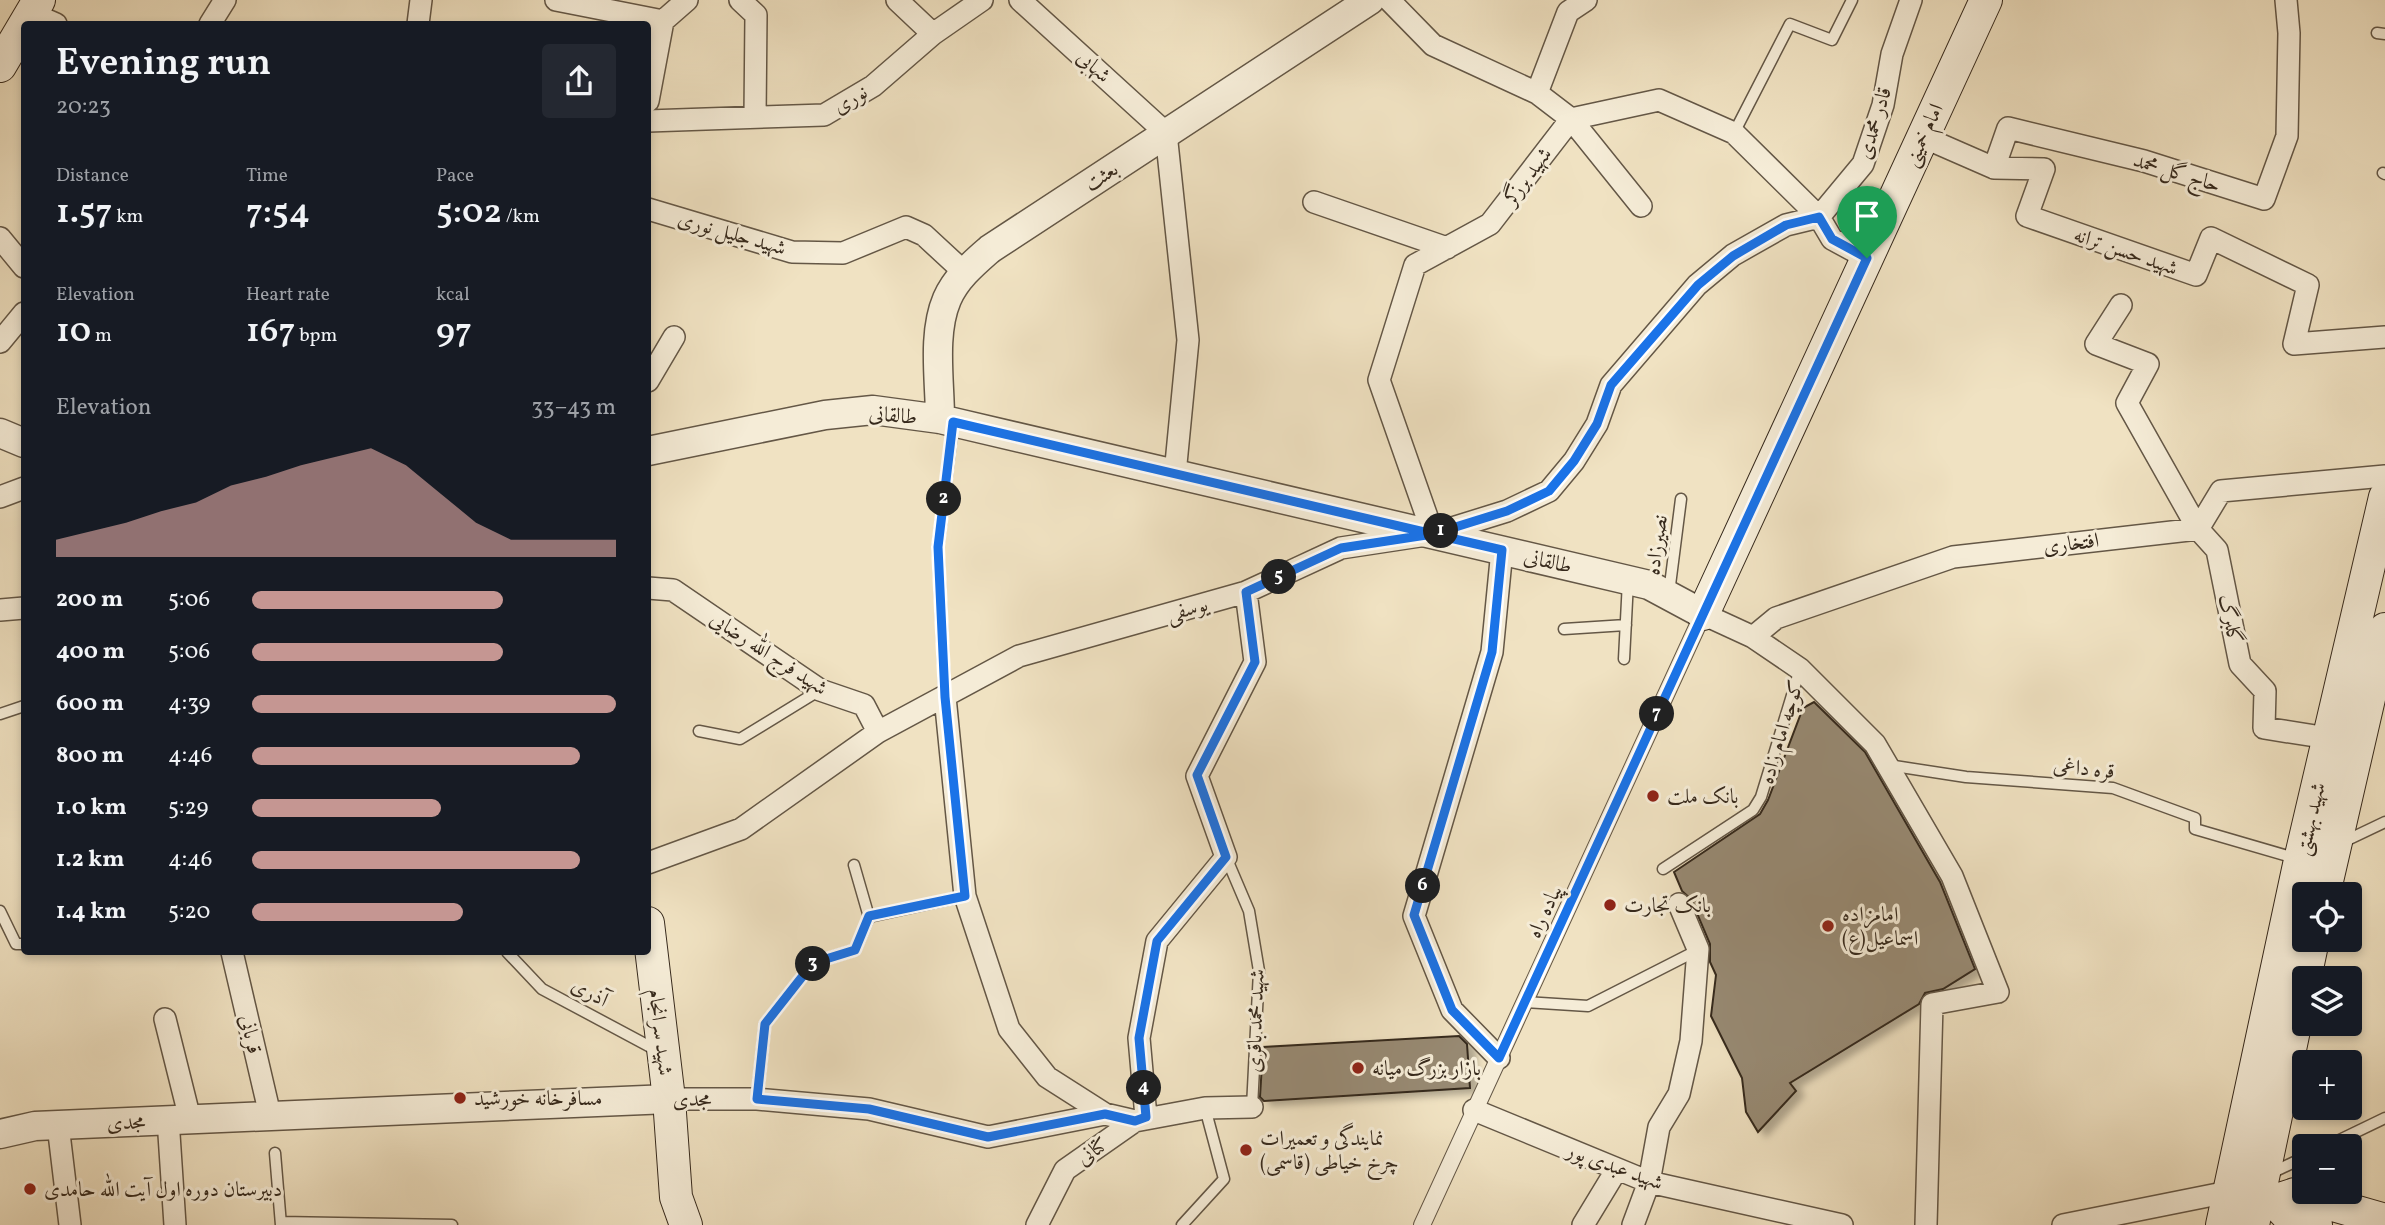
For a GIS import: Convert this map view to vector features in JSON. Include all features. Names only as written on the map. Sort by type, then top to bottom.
[{"type":"main road","name":"امام خمینی","points":[[1703,614],[1986,0]]},
{"type":"main road","points":[[0,66],[21,39]]},
{"type":"main road","name":"شهید بهشتی","points":[[2255,1199],[2300,860],[2385,497]]},
{"type":"main road","name":"شهید بهشتی","points":[[2327,882],[2385,629]]},
{"type":"main road","name":"شهید سرانجام","points":[[651,948],[669,1099],[676,1216]]},
{"type":"main road","name":"شهید بهشتی","points":[[2222,1225],[2255,1199],[2310,952]]},
{"type":"main road","points":[[2255,1199],[2294,1194],[2385,1220]]},
{"type":"main road","points":[[2255,1199],[2290,1218],[2316,1225]]},
{"type":"street","points":[[212,21],[225,0]]},
{"type":"street","points":[[418,21],[421,0]]},
{"type":"street","points":[[556,0],[663,20]]},
{"type":"street","points":[[651,85],[663,20],[687,0]]},
{"type":"street","points":[[740,0],[756,15],[755,116]]},
{"type":"street","points":[[897,0],[933,34]]},
{"type":"street","name":"نوری","points":[[651,121],[824,115],[873,86],[933,34],[982,0]]},
{"type":"street","name":"شهابی","points":[[1020,0],[1166,133]]},
{"type":"street","name":"بعثت","points":[[946,420],[940,332],[947,299],[964,272],[990,249],[1370,0]]},
{"type":"street","points":[[1389,0],[1433,45],[1537,93],[1571,119],[1641,206]]},
{"type":"street","points":[[1537,93],[1568,12],[1586,0]]},
{"type":"street","name":"قادر محمدی","points":[[1819,217],[1863,164],[1883,105],[1892,54],[1911,0]]},
{"type":"street","name":"حاج گل محمد","points":[[1994,168],[2008,128],[2144,161],[2264,200],[2287,136],[2289,33],[2286,0]]},
{"type":"street","points":[[1571,119],[1659,100],[1734,133],[1819,217],[1832,239],[1867,258]]},
{"type":"street","name":"شهید برزگر","points":[[1433,534],[1379,380],[1415,265],[1490,224],[1571,119]]},
{"type":"street","points":[[1166,133],[1188,340],[1175,474]]},
{"type":"street","points":[[1923,137],[1994,168]]},
{"type":"street","name":"شهید حسن ترانه","points":[[1994,168],[2044,169],[2027,216],[2196,275],[2211,238],[2308,285],[2294,344],[2385,337]]},
{"type":"street","points":[[1314,202],[1447,248]]},
{"type":"street","name":"شهید جلیل نوری","points":[[651,210],[792,252],[844,253],[906,227],[924,235],[964,272]]},
{"type":"street","points":[[1433,534],[1507,511],[1549,491],[1574,461],[1591,433],[1611,385],[1698,285],[1733,256],[1786,225],[1819,217]]},
{"type":"street","points":[[0,238],[21,263]]},
{"type":"street","points":[[2121,305],[2096,344],[2148,364],[2127,403],[2198,528],[2221,491],[2385,476]]},
{"type":"street","points":[[0,342],[21,317]]},
{"type":"street","points":[[651,376],[674,337]]},
{"type":"street","name":"طالقانی","points":[[651,451],[825,415],[873,410],[946,420],[1649,585],[1703,614]]},
{"type":"street","points":[[0,433],[21,442]]},
{"type":"street","points":[[0,497],[21,489]]},
{"type":"street","name":"افتخاری","points":[[1753,637],[1776,618],[1953,557],[2198,528]]},
{"type":"street","name":"گلبرگ","points":[[2198,528],[2217,550],[2240,664],[2264,691],[2264,728],[2328,738]]},
{"type":"street","name":"یوسفی","points":[[651,862],[741,829],[878,732],[1019,656],[1246,592],[1341,548],[1433,534]]},
{"type":"street","points":[[1499,1058],[1452,1010],[1414,915],[1492,652],[1502,550]]},
{"type":"street","name":"شهید فرج الله رضایی","points":[[651,588],[673,590],[820,690],[864,705],[878,732]]},
{"type":"street","name":"شهید محمد باقری","points":[[1226,857],[1197,775],[1255,662],[1246,592]]},
{"type":"street","points":[[0,610],[21,608]]},
{"type":"street","points":[[1703,614],[1753,637],[1800,669],[1875,744],[1952,876],[1998,992],[1932,1004],[1926,1225]]},
{"type":"street","name":"پیاده راه","points":[[1422,1225],[1703,614]]},
{"type":"street","points":[[945,697],[965,896],[1009,1028],[1047,1077],[1105,1114]]},
{"type":"street","points":[[1141,1119],[1139,1038],[1157,941],[1226,857]]},
{"type":"street","points":[[1633,1225],[1648,1182],[1659,1127],[1679,1094],[1691,1041],[1698,949],[1679,904]]},
{"type":"street","name":"قربانی","points":[[233,955],[270,1115]]},
{"type":"street","points":[[165,1019],[179,1119],[175,1225]]},
{"type":"street","name":"مجدی","points":[[0,1134],[58,1125],[179,1119],[669,1099],[757,1099],[869,1109],[988,1137],[1105,1114],[1141,1119],[1205,1108],[1252,1107]]},
{"type":"street","name":"شهید عبدی پور","points":[[1474,1111],[1648,1182],[1842,1225]]},
{"type":"street","name":"کتانی","points":[[1037,1225],[1065,1170],[1141,1119]]},
{"type":"street","points":[[58,1125],[70,1225]]},
{"type":"street","points":[[1583,1225],[1617,1169]]},
{"type":"street","points":[[2063,1225],[2255,1199]]},
{"type":"lane","points":[[1734,133],[1790,24],[1832,40],[1852,0]]},
{"type":"lane","points":[[945,697],[938,547],[946,420]]},
{"type":"lane","name":"نصیرزاده","points":[[1669,595],[1681,499]]},
{"type":"lane","points":[[1624,659],[1628,580]]},
{"type":"lane","points":[[1564,629],[1626,625]]},
{"type":"lane","name":"کوچه امام زاده","points":[[1664,869],[1753,810],[1761,797],[1800,669]]},
{"type":"lane","points":[[699,731],[740,739],[820,690]]},
{"type":"lane","points":[[0,714],[21,707]]},
{"type":"lane","name":"قره داغی","points":[[1885,764],[1966,777],[2113,788],[2195,818],[2195,829],[2300,860]]},
{"type":"lane","points":[[2335,845],[2385,822]]},
{"type":"lane","name":"شهید محمد باقری","points":[[1226,857],[1249,911],[1259,971],[1252,1107]]},
{"type":"lane","points":[[757,1099],[765,1024],[813,963],[855,950],[869,916],[854,865]]},
{"type":"lane","points":[[869,916],[965,896]]},
{"type":"lane","points":[[0,911],[16,944],[21,944]]},
{"type":"lane","points":[[1525,1002],[1588,1006],[1698,949]]},
{"type":"lane","name":"آذری","points":[[510,955],[542,989],[664,1054]]},
{"type":"lane","points":[[1182,1225],[1224,1179],[1205,1108]]},
{"type":"lane","points":[[2352,1134],[2385,1118]]},
{"type":"lane","points":[[275,1153],[283,1224],[452,1225]]},
{"type":"lane","points":[[2255,1199],[2292,1168]]},
{"type":"building","name":"امامزاده اسماعیل(ع)","points":[[1814,702],[1865,752],[1940,882],[1975,969],[1943,989],[1925,993],[1919,1004],[1790,1083],[1796,1091],[1758,1132],[1746,1112],[1742,1078],[1711,1016],[1716,975],[1710,962],[1710,944],[1691,899],[1682,891],[1674,872],[1760,814],[1768,800],[1803,708]]},
{"type":"building","name":"بازار بزرگ میانه","points":[[1459,1036],[1467,1044],[1470,1088],[1264,1101],[1260,1097],[1263,1047]]},
{"type":"place","name":"بانک ملت","points":[[1653,796]]},
{"type":"place","name":"بانک تجارت","points":[[1610,905]]},
{"type":"place","name":"امامزاده اسماعیل(ع)","points":[[1828,926]]},
{"type":"place","name":"بازار بزرگ میانه","points":[[1358,1068]]},
{"type":"place","name":"مسافرخانه خورشید","points":[[460,1098]]},
{"type":"place","name":"نمایندگی و تعمیرات چرخ خیاطی (قاسمی)","points":[[1246,1150]]},
{"type":"place","name":"دبیرستان دوره اول آیت الله حامدی","points":[[30,1189]]},
{"type":"route","points":[[1867,258],[1499,1058],[1452,1010],[1414,915],[1492,652],[1502,550],[1433,534],[1341,548],[1246,592],[1255,662],[1197,775],[1226,857],[1157,941],[1139,1038],[1146,1117],[1135,1121],[1105,1114],[988,1137],[869,1109],[757,1099],[765,1024],[813,963],[855,950],[869,916],[965,896],[945,697],[938,547],[953,422],[1433,534],[1507,511],[1549,491],[1574,461],[1597,424],[1611,385],[1698,285],[1733,256],[1786,225],[1819,217],[1832,239],[1867,258]]}]
